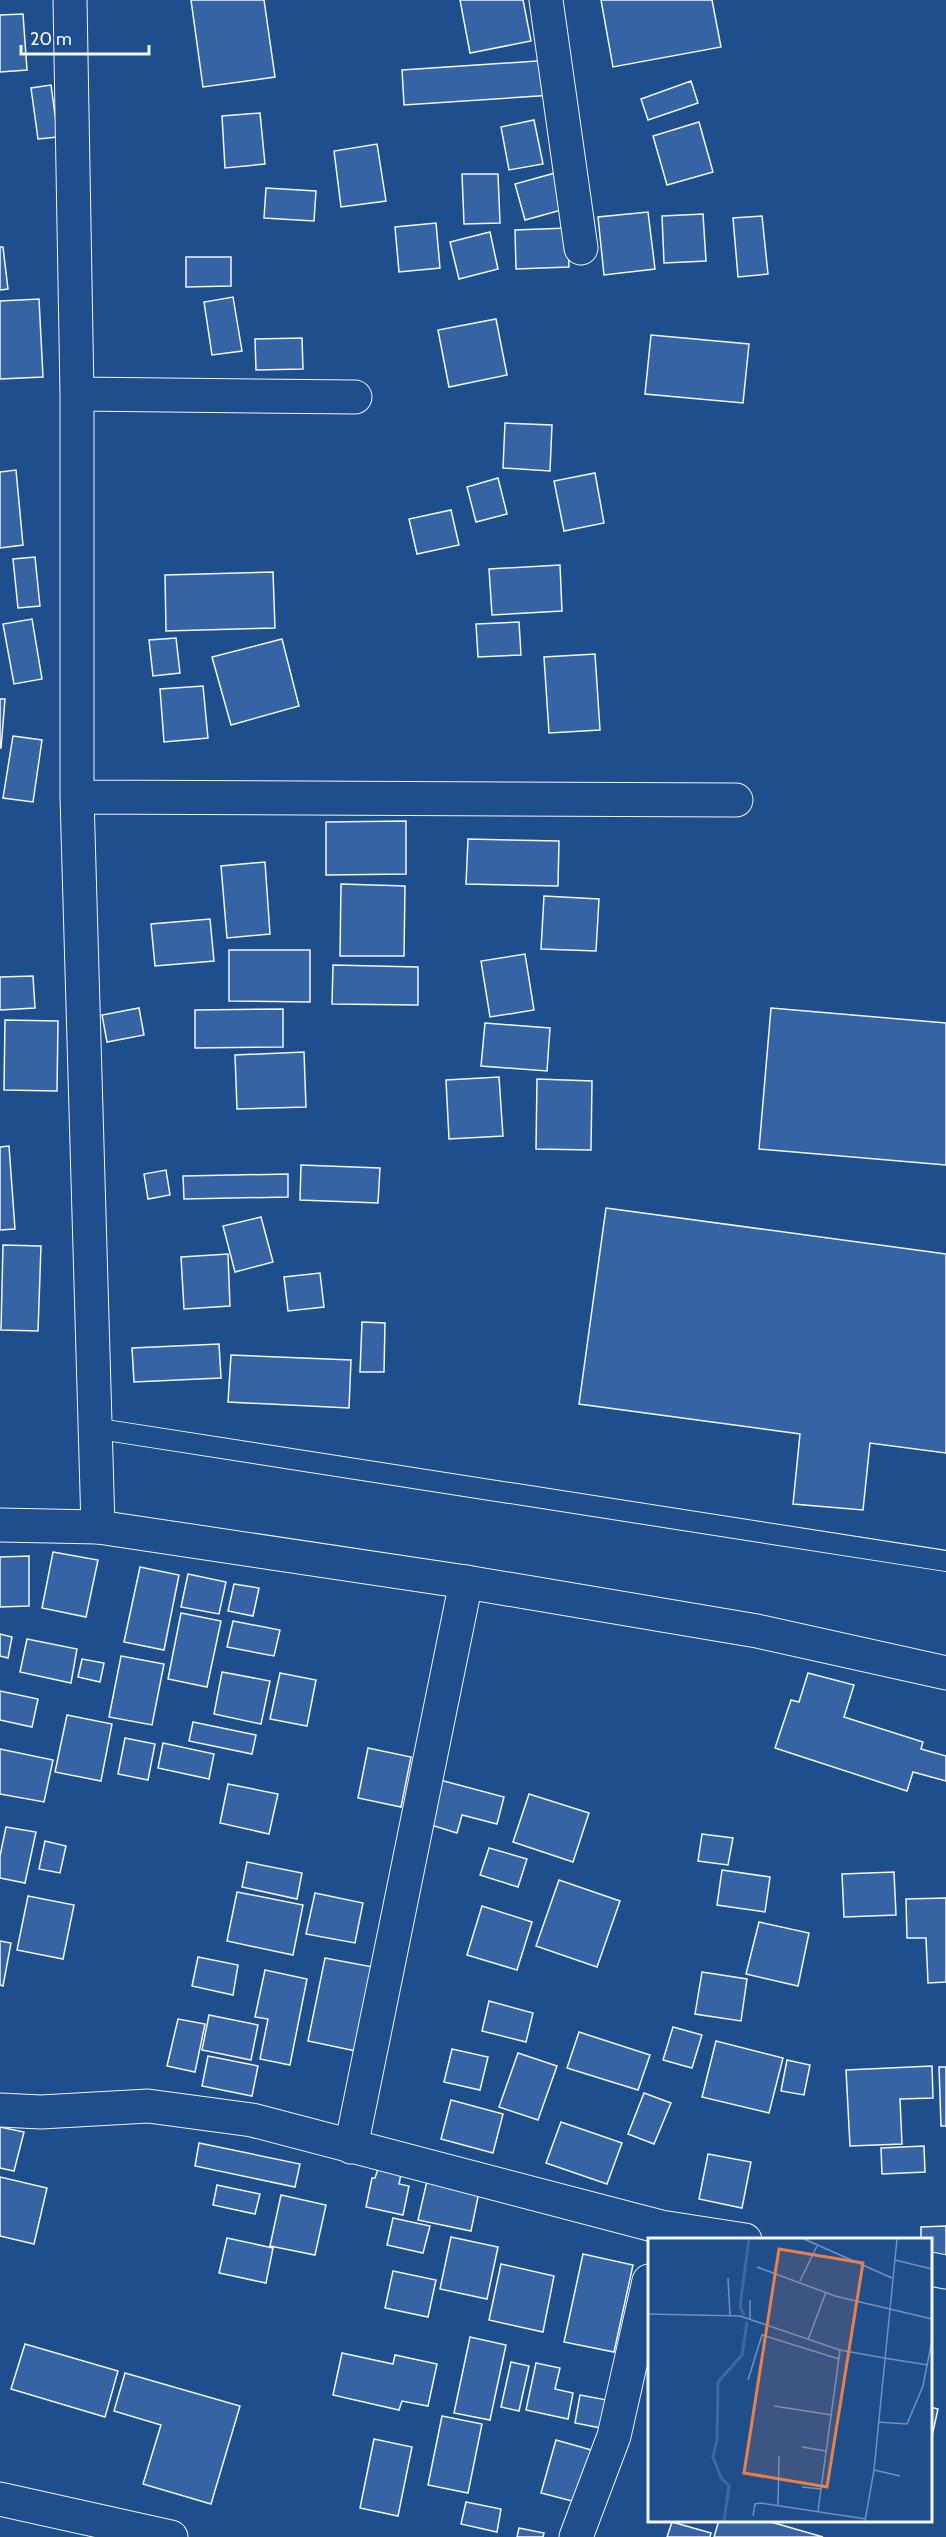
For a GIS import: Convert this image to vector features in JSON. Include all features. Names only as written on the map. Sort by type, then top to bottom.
[{"type":"street","points":[[69,0],[77,394],[77,797],[93,1428],[98,1527]]},
{"type":"street","points":[[546,0],[581,249]]},
{"type":"street","points":[[77,394],[355,397]]},
{"type":"street","points":[[77,797],[736,800]]},
{"type":"street","points":[[0,1525],[98,1527],[466,1582],[757,1631],[946,1673]]},
{"type":"street","points":[[351,2147],[466,1582]]},
{"type":"street","points":[[0,2110],[41,2112],[148,2106],[252,2120],[660,2233],[721,2238]]},
{"type":"street","points":[[931,2269],[946,2271]]},
{"type":"street","points":[[576,2537],[614,2436],[648,2285]]},
{"type":"street","points":[[0,2499],[171,2537]]},
{"type":"lane","points":[[93,1428],[946,1561]]},
{"type":"building","points":[[191,0],[264,0],[275,77],[203,87]]},
{"type":"building","points":[[460,0],[523,0],[531,41],[470,53]]},
{"type":"building","points":[[601,0],[712,0],[721,47],[613,67]]},
{"type":"building","points":[[23,14],[27,70],[0,72],[0,15]]},
{"type":"building","points":[[551,60],[553,95],[404,105],[402,70]]},
{"type":"building","points":[[691,81],[698,103],[648,120],[641,99]]},
{"type":"building","points":[[51,85],[58,137],[38,139],[31,88]]},
{"type":"building","points":[[260,113],[265,164],[225,168],[222,116]]},
{"type":"building","points":[[534,120],[543,164],[509,170],[501,127]]},
{"type":"building","points":[[699,122],[713,172],[667,185],[653,136]]},
{"type":"building","points":[[377,144],[386,201],[341,207],[334,151]]},
{"type":"building","points":[[555,173],[565,209],[525,220],[515,184]]},
{"type":"building","points":[[462,174],[498,174],[500,223],[464,224]]},
{"type":"building","points":[[266,188],[316,191],[314,221],[264,218]]},
{"type":"building","points":[[648,212],[655,269],[604,275],[598,217]]},
{"type":"building","points":[[703,214],[706,261],[664,263],[662,216]]},
{"type":"building","points":[[762,216],[768,274],[738,277],[733,218]]},
{"type":"building","points":[[436,223],[440,268],[399,272],[395,227]]},
{"type":"building","points":[[568,228],[569,267],[516,269],[515,230]]},
{"type":"building","points":[[490,232],[498,269],[459,279],[450,242]]},
{"type":"building","points":[[0,247],[3,247],[8,289],[0,290]]},
{"type":"building","points":[[186,257],[231,257],[231,286],[186,287]]},
{"type":"building","points":[[233,297],[242,351],[212,355],[204,302]]},
{"type":"building","points":[[39,299],[43,377],[0,379],[0,301]]},
{"type":"building","points":[[496,319],[507,375],[449,387],[438,330]]},
{"type":"building","points":[[651,335],[749,344],[743,403],[645,394]]},
{"type":"building","points":[[302,338],[303,369],[256,370],[255,339]]},
{"type":"building","points":[[505,423],[552,425],[550,471],[503,468]]},
{"type":"building","points":[[16,470],[23,545],[0,548],[0,472]]},
{"type":"building","points":[[595,473],[604,523],[564,531],[554,481]]},
{"type":"building","points":[[498,478],[507,514],[476,522],[467,487]]},
{"type":"building","points":[[451,510],[459,545],[417,554],[409,519]]},
{"type":"building","points":[[35,557],[40,606],[18,608],[13,559]]},
{"type":"building","points":[[560,565],[562,611],[492,615],[489,569]]},
{"type":"building","points":[[273,572],[275,628],[166,631],[165,575]]},
{"type":"building","points":[[32,619],[42,679],[14,684],[3,624]]},
{"type":"building","points":[[519,622],[521,655],[478,657],[476,624]]},
{"type":"building","points":[[176,638],[180,673],[153,676],[149,640]]},
{"type":"building","points":[[282,639],[299,706],[231,725],[212,657]]},
{"type":"building","points":[[595,654],[600,730],[549,733],[544,657]]},
{"type":"building","points":[[203,686],[208,738],[164,742],[160,689]]},
{"type":"building","points":[[0,699],[5,699],[1,748],[0,748]]},
{"type":"building","points":[[13,736],[42,740],[33,802],[3,798]]},
{"type":"building","points":[[406,821],[406,874],[326,875],[326,822]]},
{"type":"building","points":[[468,839],[559,841],[558,886],[466,884]]},
{"type":"building","points":[[265,862],[270,934],[227,938],[221,866]]},
{"type":"building","points":[[341,884],[405,886],[404,956],[340,956]]},
{"type":"building","points":[[544,896],[599,899],[596,951],[541,949]]},
{"type":"building","points":[[210,919],[214,961],[155,966],[151,924]]},
{"type":"building","points":[[229,950],[310,950],[310,1002],[229,1001]]},
{"type":"building","points":[[525,954],[534,1010],[490,1017],[481,961]]},
{"type":"building","points":[[333,965],[418,967],[418,1005],[332,1004]]},
{"type":"building","points":[[33,976],[35,1008],[0,1010],[0,977]]},
{"type":"building","points":[[139,1008],[144,1035],[107,1042],[102,1015]]},
{"type":"building","points":[[771,1008],[946,1023],[946,1165],[759,1149]]},
{"type":"building","points":[[283,1009],[283,1047],[195,1048],[195,1010]]},
{"type":"building","points":[[5,1020],[58,1021],[57,1091],[4,1090]]},
{"type":"building","points":[[485,1023],[550,1028],[547,1071],[481,1066]]},
{"type":"building","points":[[304,1052],[306,1107],[237,1109],[235,1055]]},
{"type":"building","points":[[499,1077],[503,1136],[449,1139],[446,1080]]},
{"type":"building","points":[[537,1079],[592,1081],[591,1150],[536,1149]]},
{"type":"building","points":[[9,1146],[15,1229],[0,1230],[0,1147]]},
{"type":"building","points":[[301,1165],[380,1168],[378,1203],[300,1200]]},
{"type":"building","points":[[166,1170],[170,1195],[148,1199],[144,1174]]},
{"type":"building","points":[[288,1174],[288,1197],[184,1199],[183,1176]]},
{"type":"building","points":[[606,1208],[946,1254],[946,1453],[870,1443],[863,1510],[793,1504],[800,1434],[579,1404]]},
{"type":"building","points":[[261,1217],[273,1262],[235,1272],[223,1226]]},
{"type":"building","points":[[3,1245],[41,1246],[38,1331],[1,1330]]},
{"type":"building","points":[[228,1254],[230,1306],[184,1309],[181,1257]]},
{"type":"building","points":[[320,1273],[324,1307],[288,1311],[284,1277]]},
{"type":"building","points":[[362,1322],[385,1323],[384,1372],[360,1372]]},
{"type":"building","points":[[219,1344],[221,1378],[134,1382],[132,1348]]},
{"type":"building","points":[[231,1355],[351,1360],[349,1408],[228,1402]]},
{"type":"building","points":[[53,1552],[98,1560],[86,1617],[42,1608]]},
{"type":"building","points":[[29,1556],[29,1606],[0,1607],[0,1557]]},
{"type":"building","points":[[140,1567],[179,1575],[164,1650],[124,1642]]},
{"type":"building","points":[[188,1574],[226,1582],[219,1614],[181,1607]]},
{"type":"building","points":[[234,1584],[259,1588],[253,1616],[228,1611]]},
{"type":"building","points":[[181,1613],[221,1621],[207,1687],[168,1679]]},
{"type":"building","points":[[233,1621],[280,1630],[274,1656],[227,1647]]},
{"type":"building","points":[[0,1634],[12,1637],[8,1658],[0,1656]]},
{"type":"building","points":[[27,1639],[77,1649],[71,1683],[20,1672]]},
{"type":"building","points":[[121,1656],[164,1664],[152,1725],[109,1717]]},
{"type":"building","points":[[82,1659],[104,1663],[100,1682],[78,1677]]},
{"type":"building","points":[[222,1672],[270,1681],[261,1724],[214,1714]]},
{"type":"building","points":[[280,1673],[316,1680],[307,1726],[270,1719]]},
{"type":"building","points":[[808,1673],[854,1685],[844,1717],[923,1742],[921,1749],[946,1756],[946,1781],[913,1772],[907,1791],[775,1748],[791,1700],[799,1702]]},
{"type":"building","points":[[0,1691],[38,1699],[32,1727],[0,1720]]},
{"type":"building","points":[[67,1715],[112,1724],[101,1781],[55,1772]]},
{"type":"building","points":[[193,1722],[256,1735],[252,1754],[189,1741]]},
{"type":"building","points":[[125,1738],[155,1744],[148,1780],[118,1774]]},
{"type":"building","points":[[163,1743],[214,1754],[209,1779],[158,1768]]},
{"type":"building","points":[[368,1748],[411,1757],[401,1807],[358,1798]]},
{"type":"building","points":[[0,1749],[53,1760],[44,1802],[0,1794]]},
{"type":"building","points":[[440,1780],[504,1797],[497,1824],[462,1815],[457,1833],[431,1825]]},
{"type":"building","points":[[228,1784],[278,1794],[269,1834],[220,1823]]},
{"type":"building","points":[[529,1794],[589,1813],[573,1862],[513,1842]]},
{"type":"building","points":[[6,1827],[36,1832],[25,1883],[0,1878],[0,1856]]},
{"type":"building","points":[[702,1834],[733,1838],[728,1865],[698,1861]]},
{"type":"building","points":[[45,1841],[66,1846],[60,1873],[39,1869]]},
{"type":"building","points":[[489,1848],[527,1859],[518,1887],[480,1875]]},
{"type":"building","points":[[247,1862],[302,1873],[297,1899],[242,1887]]},
{"type":"building","points":[[722,1870],[770,1877],[765,1912],[717,1905]]},
{"type":"building","points":[[894,1872],[896,1915],[844,1917],[842,1874]]},
{"type":"building","points":[[559,1880],[620,1901],[597,1967],[536,1946]]},
{"type":"building","points":[[237,1892],[303,1905],[293,1955],[227,1941]]},
{"type":"building","points":[[315,1893],[363,1903],[355,1943],[306,1934]]},
{"type":"building","points":[[28,1896],[74,1905],[63,1959],[17,1950]]},
{"type":"building","points":[[946,1898],[946,1982],[928,1983],[926,1938],[907,1938],[906,1899]]},
{"type":"building","points":[[482,1906],[532,1922],[517,1970],[467,1955]]},
{"type":"building","points":[[759,1922],[809,1933],[798,1986],[746,1974]]},
{"type":"building","points":[[0,1941],[11,1943],[3,1986],[0,1985]]},
{"type":"building","points":[[198,1957],[238,1965],[233,1995],[192,1986]]},
{"type":"building","points":[[325,1958],[373,1967],[356,2051],[308,2041]]},
{"type":"building","points":[[265,1970],[307,1979],[290,2065],[260,2059],[268,2019],[255,2017]]},
{"type":"building","points":[[702,1972],[747,1979],[741,2021],[695,2014]]},
{"type":"building","points":[[489,2001],[533,2013],[526,2042],[482,2031]]},
{"type":"building","points":[[209,2015],[258,2025],[251,2060],[202,2050]]},
{"type":"building","points":[[178,2019],[205,2024],[195,2072],[167,2066]]},
{"type":"building","points":[[673,2027],[702,2035],[692,2068],[663,2060]]},
{"type":"building","points":[[579,2032],[650,2055],[638,2090],[567,2068]]},
{"type":"building","points":[[716,2041],[783,2058],[769,2113],[702,2097]]},
{"type":"building","points":[[452,2049],[488,2057],[480,2090],[444,2082]]},
{"type":"building","points":[[518,2053],[557,2066],[538,2120],[499,2107]]},
{"type":"building","points":[[208,2056],[258,2066],[252,2096],[202,2086]]},
{"type":"building","points":[[787,2060],[810,2065],[804,2095],[781,2091]]},
{"type":"building","points":[[932,2066],[933,2098],[900,2099],[902,2144],[850,2146],[846,2070]]},
{"type":"building","points":[[939,2067],[946,2067],[946,2126],[941,2126]]},
{"type":"building","points":[[644,2093],[671,2103],[654,2144],[628,2134]]},
{"type":"building","points":[[451,2100],[503,2114],[493,2153],[441,2139]]},
{"type":"building","points":[[561,2122],[622,2143],[607,2184],[546,2163]]},
{"type":"building","points":[[0,2127],[24,2132],[14,2171],[0,2168]]},
{"type":"building","points":[[199,2143],[300,2164],[295,2187],[195,2166]]},
{"type":"building","points":[[924,2146],[925,2172],[882,2174],[881,2148]]},
{"type":"building","points":[[708,2154],[751,2162],[742,2208],[699,2199]]},
{"type":"building","points":[[378,2169],[401,2174],[399,2184],[409,2186],[403,2215],[366,2207],[372,2178],[375,2178]]},
{"type":"building","points":[[0,2177],[47,2188],[34,2244],[0,2236]]},
{"type":"building","points":[[427,2181],[479,2192],[471,2231],[418,2220]]},
{"type":"building","points":[[217,2185],[260,2194],[255,2214],[213,2205]]},
{"type":"building","points":[[281,2195],[326,2205],[315,2255],[270,2246]]},
{"type":"building","points":[[393,2218],[430,2226],[423,2253],[387,2245]]},
{"type":"building","points":[[946,2226],[946,2255],[931,2256],[931,2238],[921,2238],[921,2227]]},
{"type":"building","points":[[451,2237],[498,2247],[487,2299],[440,2289]]},
{"type":"building","points":[[227,2238],[273,2248],[266,2283],[219,2273]]},
{"type":"building","points":[[583,2254],[633,2265],[614,2352],[564,2342]]},
{"type":"building","points":[[501,2264],[554,2276],[543,2332],[489,2320]]},
{"type":"building","points":[[393,2271],[436,2280],[428,2317],[385,2308]]},
{"type":"building","points":[[470,2337],[506,2345],[490,2420],[454,2413]]},
{"type":"building","points":[[25,2344],[118,2371],[105,2417],[11,2389]]},
{"type":"building","points":[[342,2353],[393,2364],[395,2355],[437,2364],[428,2406],[402,2401],[399,2410],[333,2395]]},
{"type":"building","points":[[511,2362],[529,2366],[519,2411],[501,2407]]},
{"type":"building","points":[[536,2363],[560,2368],[555,2389],[573,2393],[568,2419],[526,2410]]},
{"type":"building","points":[[125,2373],[240,2406],[211,2504],[143,2484],[161,2425],[114,2411]]},
{"type":"building","points":[[580,2395],[607,2400],[601,2428],[575,2423]]},
{"type":"building","points":[[931,2407],[938,2409],[931,2440]]},
{"type":"building","points":[[442,2416],[482,2424],[468,2493],[428,2485]]},
{"type":"building","points":[[374,2439],[412,2447],[398,2516],[360,2508]]},
{"type":"building","points":[[556,2440],[595,2451],[580,2503],[541,2493]]},
{"type":"building","points":[[466,2502],[501,2509],[497,2532],[461,2524]]},
{"type":"building","points":[[672,2522],[711,2533],[710,2537],[667,2537]]},
{"type":"building","points":[[718,2522],[771,2522],[823,2537],[714,2537]]},
{"type":"building","points":[[519,2528],[544,2533],[543,2537],[517,2537]]}]
